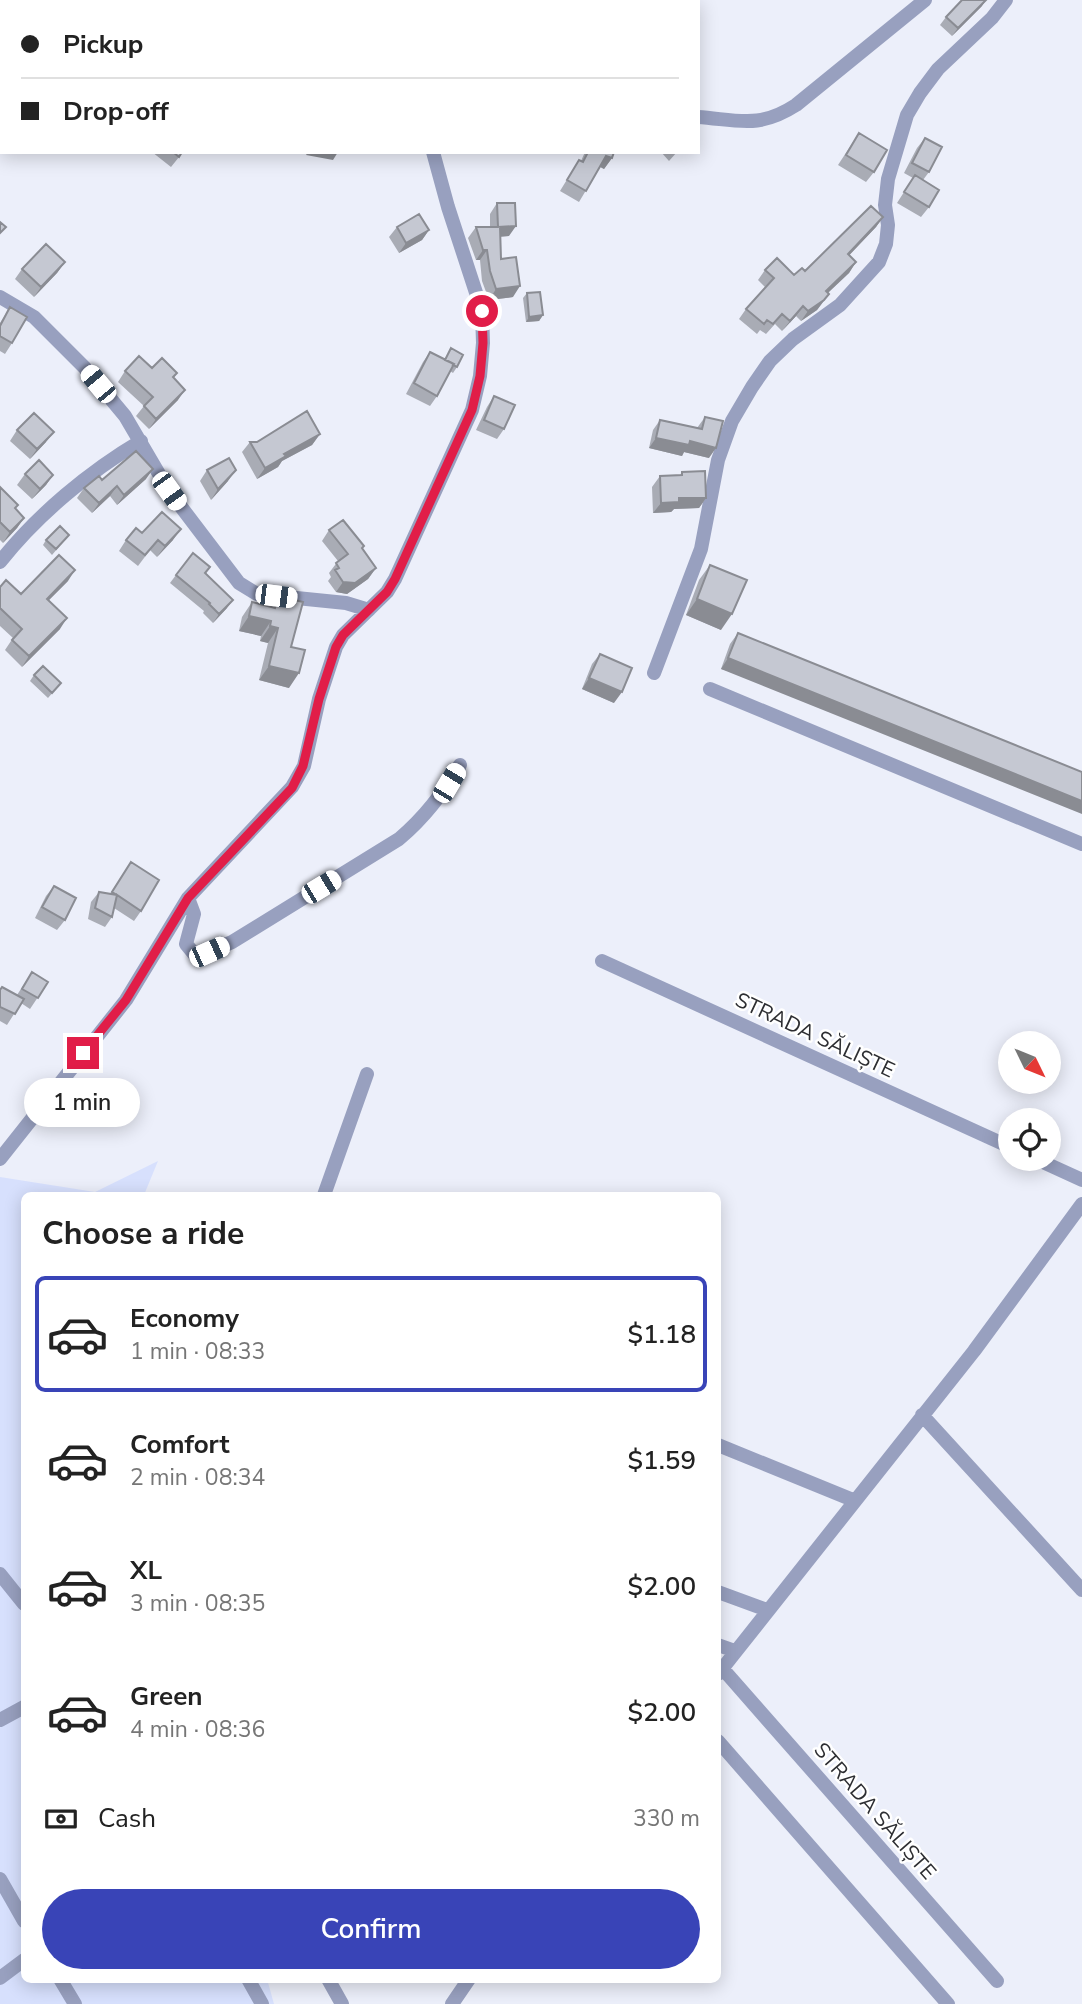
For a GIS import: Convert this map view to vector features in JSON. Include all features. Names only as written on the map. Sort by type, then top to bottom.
[{"type":"street","points":[[700,117],[760,122],[779,115],[796,105],[925,0]]},
{"type":"street","points":[[654,673],[701,549],[718,460],[732,421],[770,361],[793,339],[840,305],[879,262],[887,235],[885,205],[888,179],[907,115],[938,69],[992,18],[1006,0]]},
{"type":"street","points":[[0,1159],[126,1000],[188,898],[282,798],[300,775],[319,699],[336,647],[343,635],[387,592],[472,410],[480,376],[482,311],[434,154]]},
{"type":"street","points":[[0,297],[34,317],[63,344],[125,416],[169,491],[239,583],[257,594],[346,603],[369,610]]},
{"type":"street","points":[[0,562],[29,529],[89,475],[141,441]]},
{"type":"street","points":[[710,689],[1082,844]]},
{"type":"street","points":[[188,898],[194,914],[186,944],[189,951],[195,955],[232,942],[399,839],[438,801],[460,765]]},
{"type":"street","name":"STRADA SĂLIȘTE","points":[[602,961],[998,1142]]},
{"type":"street","points":[[325,1192],[367,1074]]},
{"type":"street","points":[[1061,1170],[1082,1180]]},
{"type":"street","name":"STRADA SĂLIȘTE","points":[[721,1670],[1024,1284],[1082,1204]]},
{"type":"street","points":[[922,1415],[1082,1590]]},
{"type":"street","points":[[721,1446],[853,1500]]},
{"type":"street","points":[[0,1574],[21,1600]]},
{"type":"street","points":[[721,1593],[767,1610]]},
{"type":"street","points":[[721,1646],[735,1651]]},
{"type":"street","name":"STRADA SĂLIȘTE","points":[[721,1672],[997,1981]]},
{"type":"street","points":[[0,1720],[21,1709]]},
{"type":"street","points":[[721,1744],[948,2004]]},
{"type":"street","points":[[0,1879],[21,1916]]},
{"type":"street","points":[[0,1978],[21,1961]]},
{"type":"street","points":[[62,1983],[75,2004]]},
{"type":"street","points":[[250,1983],[262,2004]]},
{"type":"street","points":[[330,1983],[342,2004]]},
{"type":"street","points":[[452,2004],[466,1983]]},
{"type":"shaded area","points":[[158,1161],[145,1192],[95,1192]]},
{"type":"shaded area","points":[[0,1177],[95,1192],[21,1192],[21,1983],[268,1983],[274,2004],[0,2004]]},
{"type":"building","points":[[962,0],[986,0],[958,28],[946,17]]},
{"type":"building","points":[[859,133],[887,150],[874,172],[846,155]]},
{"type":"building","points":[[925,138],[942,147],[929,172],[912,163]]},
{"type":"building","points":[[587,154],[613,154],[612,158],[606,156],[586,191],[567,180],[579,160],[583,162]]},
{"type":"building","points":[[915,175],[939,190],[929,207],[904,192]]},
{"type":"building","points":[[497,203],[515,203],[516,226],[498,227]]},
{"type":"building","points":[[871,206],[883,217],[848,254],[856,262],[826,291],[829,294],[824,300],[808,311],[803,306],[790,321],[782,314],[773,324],[767,320],[764,324],[746,309],[774,278],[765,270],[777,258],[794,275],[802,268],[805,271]]},
{"type":"building","points":[[419,214],[429,230],[406,243],[397,227]]},
{"type":"building","points":[[0,222],[6,227],[0,233]]},
{"type":"building","points":[[476,227],[500,227],[501,259],[516,257],[520,286],[496,289],[487,250],[483,250]]},
{"type":"building","points":[[46,244],[65,262],[41,287],[22,269]]},
{"type":"building","points":[[540,292],[543,315],[529,317],[527,293]]},
{"type":"building","points":[[10,307],[27,317],[12,343],[0,336],[0,326]]},
{"type":"building","points":[[451,348],[463,355],[457,367],[445,360]]},
{"type":"building","points":[[430,352],[454,364],[437,396],[414,383]]},
{"type":"building","points":[[139,356],[152,368],[162,358],[177,373],[173,377],[185,390],[156,419],[144,406],[153,397],[125,371]]},
{"type":"building","points":[[494,396],[515,405],[504,429],[484,420]]},
{"type":"building","points":[[307,411],[320,434],[265,468],[250,442],[257,442]]},
{"type":"building","points":[[34,413],[54,432],[37,449],[17,430]]},
{"type":"building","points":[[705,417],[723,421],[716,448],[690,441],[689,445],[656,438],[660,420],[702,429]]},
{"type":"building","points":[[136,451],[153,469],[124,495],[117,486],[99,503],[84,488],[99,476],[102,480]]},
{"type":"building","points":[[229,458],[236,470],[218,489],[207,470]]},
{"type":"building","points":[[39,460],[53,475],[40,489],[25,474]]},
{"type":"building","points":[[705,471],[706,498],[679,498],[679,502],[661,503],[660,476]]},
{"type":"building","points":[[0,487],[18,505],[15,508],[24,518],[10,532],[0,522]]},
{"type":"building","points":[[162,512],[181,529],[165,546],[158,540],[145,555],[126,540],[136,528],[142,533]]},
{"type":"building","points":[[343,520],[364,546],[362,548],[376,568],[355,583],[343,582],[335,570],[339,568],[336,563],[348,554],[329,530]]},
{"type":"building","points":[[60,526],[69,535],[56,549],[46,540]]},
{"type":"building","points":[[193,553],[210,567],[205,573],[233,600],[219,614],[210,603],[176,575]]},
{"type":"building","points":[[59,555],[75,570],[47,599],[67,618],[29,656],[12,640],[22,629],[0,608],[0,587],[6,580],[21,594]]},
{"type":"building","points":[[710,565],[747,580],[732,614],[697,599]]},
{"type":"building","points":[[278,596],[303,602],[291,647],[305,650],[299,673],[269,666],[278,628],[270,626],[271,621],[249,616],[252,602],[275,608]]},
{"type":"building","points":[[738,633],[1082,772],[1082,801],[728,658]]},
{"type":"building","points":[[600,654],[632,668],[622,692],[589,678]]},
{"type":"building","points":[[43,666],[61,683],[52,693],[34,675]]},
{"type":"building","points":[[131,862],[159,880],[141,911],[112,892]]},
{"type":"building","points":[[54,886],[76,898],[65,920],[42,907]]},
{"type":"building","points":[[99,892],[117,895],[112,917],[95,908]]},
{"type":"building","points":[[32,972],[48,982],[38,998],[22,989]]},
{"type":"building","points":[[2,987],[24,999],[15,1014],[0,1007]]},
{"type":"route","points":[[83,1053],[126,1000],[188,898],[292,788],[300,775],[319,699],[336,647],[343,635],[387,592],[395,579],[472,410],[480,376],[482,311]]}]
